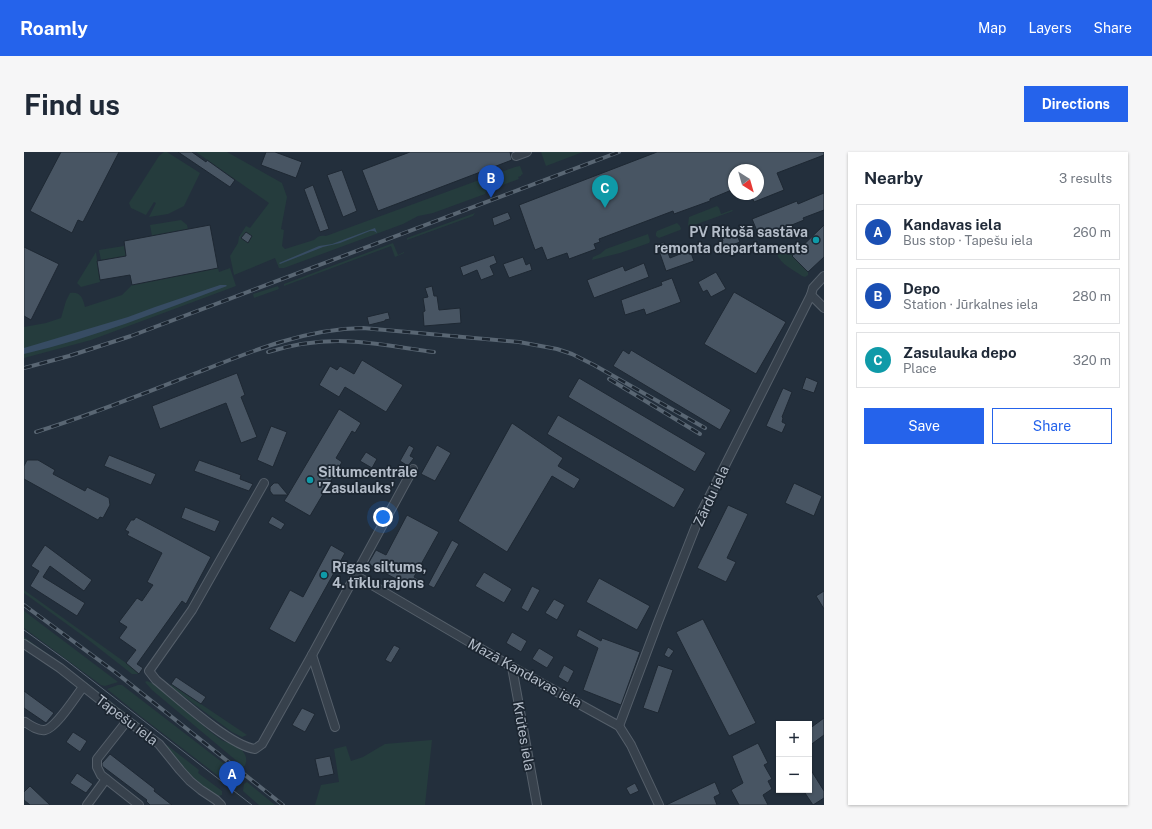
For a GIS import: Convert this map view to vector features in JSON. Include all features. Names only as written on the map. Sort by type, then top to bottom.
[{"type":"street","points":[[516,156],[527,152]]},
{"type":"street","name":"Zārdu iela","points":[[619,726],[701,513],[813,288],[824,276]]},
{"type":"street","points":[[811,294],[824,308]]},
{"type":"street","points":[[264,483],[192,610],[149,671],[156,680],[228,736],[249,748],[255,748],[262,744],[312,655],[412,469]]},
{"type":"street","name":"Mazā Kandavas iela","points":[[355,575],[512,667],[619,726],[631,745],[659,805]]},
{"type":"street","name":"Tapešu iela","points":[[24,644],[60,668],[127,721],[159,744],[190,781],[221,805]]},
{"type":"street","points":[[312,655],[335,727]]},
{"type":"street","name":"Krūtes iela","points":[[512,667],[537,805]]},
{"type":"street","points":[[24,722],[34,728],[45,730],[53,727],[83,687]]},
{"type":"street","points":[[127,721],[97,759],[97,767],[101,775],[138,805]]},
{"type":"street","points":[[87,805],[106,779]]},
{"type":"green space","points":[[164,152],[167,152],[200,173],[184,206],[168,214],[149,217],[156,203],[154,202],[146,215],[131,208],[129,203],[159,156]]},
{"type":"green space","points":[[196,152],[227,152],[282,183],[287,197],[281,229],[284,230],[282,246],[285,249],[314,240],[319,236],[326,236],[515,167],[520,166],[523,174],[518,177],[519,179],[489,190],[485,194],[433,213],[418,216],[403,224],[284,268],[279,268],[275,258],[234,275],[230,256],[238,243],[239,237],[246,226],[250,228],[269,203]]},
{"type":"green space","points":[[541,152],[583,152],[546,166]]},
{"type":"green space","points":[[717,206],[721,214],[732,210],[733,211],[689,227],[689,217]]},
{"type":"green space","points":[[475,213],[473,216],[407,240],[407,238]]},
{"type":"green space","points":[[181,220],[187,225],[188,229],[152,236],[150,225]]},
{"type":"green space","points":[[677,223],[680,226],[680,230],[659,238],[656,236],[657,231]]},
{"type":"green space","points":[[648,234],[650,241],[649,243],[620,253],[592,260],[593,257],[606,249]]},
{"type":"green space","points":[[393,243],[398,255],[404,253],[395,257],[391,246],[284,286],[284,284]]},
{"type":"green space","points":[[780,245],[785,246],[794,254],[792,256],[808,272],[808,275],[805,277],[802,276],[781,261],[776,252],[776,247]]},
{"type":"green space","points":[[124,246],[126,256],[101,260],[99,250]]},
{"type":"green space","points":[[96,252],[100,282],[81,287],[77,283]]},
{"type":"green space","points":[[218,268],[219,272],[230,268],[236,286],[91,340],[24,358],[24,327],[46,323],[61,318],[70,293],[79,294],[85,307],[122,295],[132,285]]},
{"type":"green space","points":[[278,286],[279,289],[254,298],[253,294]]},
{"type":"green space","points":[[24,590],[126,663],[139,674],[132,674],[24,593]]},
{"type":"green space","points":[[24,611],[118,682],[105,686],[101,685],[24,628]]},
{"type":"green space","points":[[24,637],[74,673],[199,770],[198,773],[222,791],[222,795],[218,796],[203,786],[183,768],[165,747],[24,641]]},
{"type":"green space","points":[[147,681],[164,691],[220,739],[242,750],[246,758],[244,767],[152,690],[145,682]]},
{"type":"green space","points":[[171,684],[247,735],[242,737],[232,732],[171,687]]},
{"type":"green space","points":[[122,685],[227,766],[243,780],[237,788],[234,788],[107,689]]},
{"type":"green space","points":[[432,740],[425,805],[315,805],[321,785],[339,782],[334,749],[346,746],[351,761],[363,757],[385,744]]},
{"type":"green space","points":[[247,782],[275,805],[259,805],[243,791],[244,784]]},
{"type":"water","points":[[375,228],[377,233],[370,231],[340,243],[323,247],[280,264],[279,263],[319,246],[332,244]]},
{"type":"water","points":[[220,285],[227,286],[101,332],[50,348],[24,354],[24,348],[128,317]]},
{"type":"building","points":[[61,152],[119,152],[83,222],[78,220],[72,233],[30,211]]},
{"type":"building","points":[[178,152],[192,152],[206,162],[207,160],[235,180],[230,187]]},
{"type":"building","points":[[266,152],[275,152],[302,162],[296,178],[261,165]]},
{"type":"building","points":[[410,152],[510,152],[512,160],[378,211],[362,170]]},
{"type":"building","points":[[657,152],[824,152],[824,155],[777,173],[784,190],[764,198],[764,164],[728,164],[728,192],[710,199],[710,201],[674,214],[673,211],[599,239],[600,242],[594,244],[596,249],[569,259],[567,253],[547,260],[542,247],[535,250],[519,205]]},
{"type":"building","points":[[342,170],[357,211],[343,217],[327,175]]},
{"type":"building","points":[[313,185],[329,229],[320,232],[304,189]]},
{"type":"building","points":[[824,193],[824,210],[760,238],[752,219],[797,201],[798,204]]},
{"type":"building","points":[[508,212],[511,219],[494,226],[492,218]]},
{"type":"building","points":[[210,225],[218,268],[132,285],[130,275],[100,280],[97,261],[126,256],[124,241]]},
{"type":"building","name":"PV Ritošā sastāva remonta departaments","points":[[824,225],[824,257],[808,272],[792,256]]},
{"type":"building","points":[[246,232],[252,236],[248,243],[241,238]]},
{"type":"building","points":[[736,233],[740,242],[717,251],[714,245],[723,241],[722,238]]},
{"type":"building","points":[[664,242],[670,258],[690,250],[694,261],[666,271],[657,245]]},
{"type":"building","points":[[24,247],[59,264],[31,320],[24,316]]},
{"type":"building","points":[[494,255],[497,263],[490,266],[494,275],[481,280],[477,270],[463,276],[460,267]]},
{"type":"building","points":[[523,257],[526,265],[530,263],[532,270],[509,278],[503,264]]},
{"type":"building","points":[[644,263],[649,277],[594,298],[587,280],[623,266],[625,271]]},
{"type":"building","points":[[716,272],[726,289],[711,297],[707,290],[703,292],[698,282]]},
{"type":"building","points":[[672,278],[681,302],[646,315],[644,309],[625,315],[621,300],[662,285],[661,282]]},
{"type":"building","points":[[432,286],[434,296],[437,296],[439,310],[460,308],[461,323],[424,326],[423,312],[425,311],[423,298],[428,297],[425,288]]},
{"type":"building","points":[[734,292],[786,322],[756,374],[704,344]]},
{"type":"building","points":[[388,312],[390,319],[369,325],[367,317]]},
{"type":"building","points":[[623,350],[629,354],[631,350],[731,410],[720,430],[613,366]]},
{"type":"building","points":[[362,360],[403,385],[386,412],[345,387],[339,397],[319,385],[330,366],[337,370],[340,366],[354,374]]},
{"type":"building","points":[[237,373],[245,395],[241,397],[257,437],[241,443],[226,403],[160,429],[152,406]]},
{"type":"building","points":[[806,377],[818,382],[814,393],[802,389]]},
{"type":"building","points":[[579,378],[706,453],[695,472],[568,397]]},
{"type":"building","points":[[783,388],[792,392],[782,417],[782,422],[786,424],[782,433],[766,426]]},
{"type":"building","name":"Siltumcentrāle 'Zasulauks'","points":[[339,409],[361,423],[355,433],[352,431],[336,458],[342,462],[310,516],[284,501]]},
{"type":"building","points":[[558,415],[685,489],[674,508],[547,434]]},
{"type":"building","points":[[512,423],[563,458],[558,466],[580,479],[574,489],[552,476],[507,552],[458,521]]},
{"type":"building","points":[[271,426],[287,432],[273,467],[257,460]]},
{"type":"building","points":[[409,445],[414,448],[410,456],[414,458],[408,466],[400,461]]},
{"type":"building","points":[[437,445],[451,453],[435,481],[421,474]]},
{"type":"building","points":[[366,452],[377,459],[372,468],[360,461]]},
{"type":"building","points":[[109,455],[156,474],[151,485],[104,466]]},
{"type":"building","points":[[27,460],[38,460],[55,470],[53,474],[85,491],[87,487],[109,498],[110,505],[103,518],[100,517],[98,520],[24,479],[24,466]]},
{"type":"building","points":[[199,460],[241,475],[240,479],[253,484],[249,491],[194,471]]},
{"type":"building","points":[[274,483],[278,483],[288,495],[273,495],[270,491],[270,487]]},
{"type":"building","points":[[794,483],[822,496],[814,516],[785,503]]},
{"type":"building","points":[[728,505],[748,514],[727,558],[736,562],[726,582],[697,568]]},
{"type":"building","points":[[185,507],[220,521],[215,532],[181,518]]},
{"type":"building","points":[[407,515],[439,532],[414,577],[420,580],[415,589],[368,564],[376,550],[386,555]]},
{"type":"building","points":[[272,516],[285,524],[281,530],[268,523]]},
{"type":"building","points":[[136,517],[211,557],[186,604],[182,601],[137,664],[143,668],[139,674],[126,663],[136,650],[119,638],[127,627],[119,622],[137,598],[142,601],[153,585],[147,582],[162,553],[127,535],[129,532],[125,530],[131,520],[134,520]]},
{"type":"building","points":[[452,540],[459,544],[434,588],[428,585]]},
{"type":"building","points":[[45,545],[92,580],[84,591],[50,566],[43,577],[85,603],[77,616],[30,586],[39,571],[31,566]]},
{"type":"building","points":[[331,545],[345,553],[295,643],[269,629],[290,590],[303,597]]},
{"type":"building","points":[[484,572],[512,589],[504,603],[475,586]]},
{"type":"building","points":[[599,578],[650,606],[637,630],[586,602]]},
{"type":"building","points":[[532,586],[540,590],[528,612],[521,608]]},
{"type":"building","points":[[824,591],[824,609],[816,596]]},
{"type":"building","points":[[554,599],[565,605],[557,620],[545,613]]},
{"type":"building","points":[[703,619],[756,723],[729,736],[676,632]]},
{"type":"building","points":[[579,629],[601,641],[602,638],[640,652],[621,705],[583,690],[598,648],[576,636]]},
{"type":"building","points":[[512,632],[527,641],[521,652],[506,643]]},
{"type":"building","points":[[394,645],[400,648],[391,663],[385,660]]},
{"type":"building","points":[[668,647],[674,651],[669,658],[664,655]]},
{"type":"building","points":[[539,648],[554,657],[547,668],[532,659]]},
{"type":"building","points":[[564,665],[574,671],[568,683],[558,677]]},
{"type":"building","points":[[658,665],[673,670],[658,713],[643,708]]},
{"type":"building","points":[[176,677],[206,697],[201,704],[171,684]]},
{"type":"building","points":[[24,691],[54,713],[46,723],[24,708]]},
{"type":"building","points":[[302,708],[315,714],[305,732],[292,725]]},
{"type":"building","points":[[824,718],[824,735],[812,744],[812,727]]},
{"type":"building","points":[[73,732],[87,741],[80,752],[66,742]]},
{"type":"building","points":[[758,743],[768,763],[764,765],[772,779],[768,781],[772,789],[763,795],[768,805],[739,805],[731,790],[743,783],[732,756]]},
{"type":"building","points":[[110,754],[155,789],[154,791],[172,805],[150,805],[146,801],[147,800],[102,766],[102,763]]},
{"type":"building","points":[[330,756],[334,774],[319,777],[315,759]]},
{"type":"building","points":[[812,772],[824,791],[824,798],[813,805],[805,793],[812,793]]},
{"type":"building","points":[[77,773],[93,784],[86,793],[70,783]]},
{"type":"building","points":[[715,782],[720,794],[714,797],[717,805],[666,805]]},
{"type":"building","points":[[635,783],[639,791],[630,795],[626,788]]},
{"type":"building","points":[[30,786],[50,805],[30,805],[24,800],[24,792]]},
{"type":"tram line","points":[[24,630],[67,661],[252,805]]},
{"type":"railway","points":[[24,368],[69,356],[131,336],[619,152]]},
{"type":"railway","points":[[36,432],[98,411],[279,342],[320,332],[363,328],[519,342],[557,349],[572,354],[594,365],[705,428]]},
{"type":"railway","points":[[268,352],[303,344],[338,341],[374,343],[434,352]]},
{"type":"railway","points":[[609,379],[700,434]]},
{"type":"railway","points":[[24,605],[115,672],[283,805]]},
{"type":"place","name":"Depo","points":[[491,198]]},
{"type":"place","name":"Zasulauka depo","points":[[605,208]]},
{"type":"place","name":"PV Ritošā sastāva remonta departaments","points":[[816,240]]},
{"type":"place","name":"Siltumcentrāle 'Zasulauks'","points":[[310,480]]},
{"type":"place","name":"Rīgas siltums, 4. tīklu rajons","points":[[324,575]]},
{"type":"place","name":"Kandavas iela","points":[[232,794]]}]
